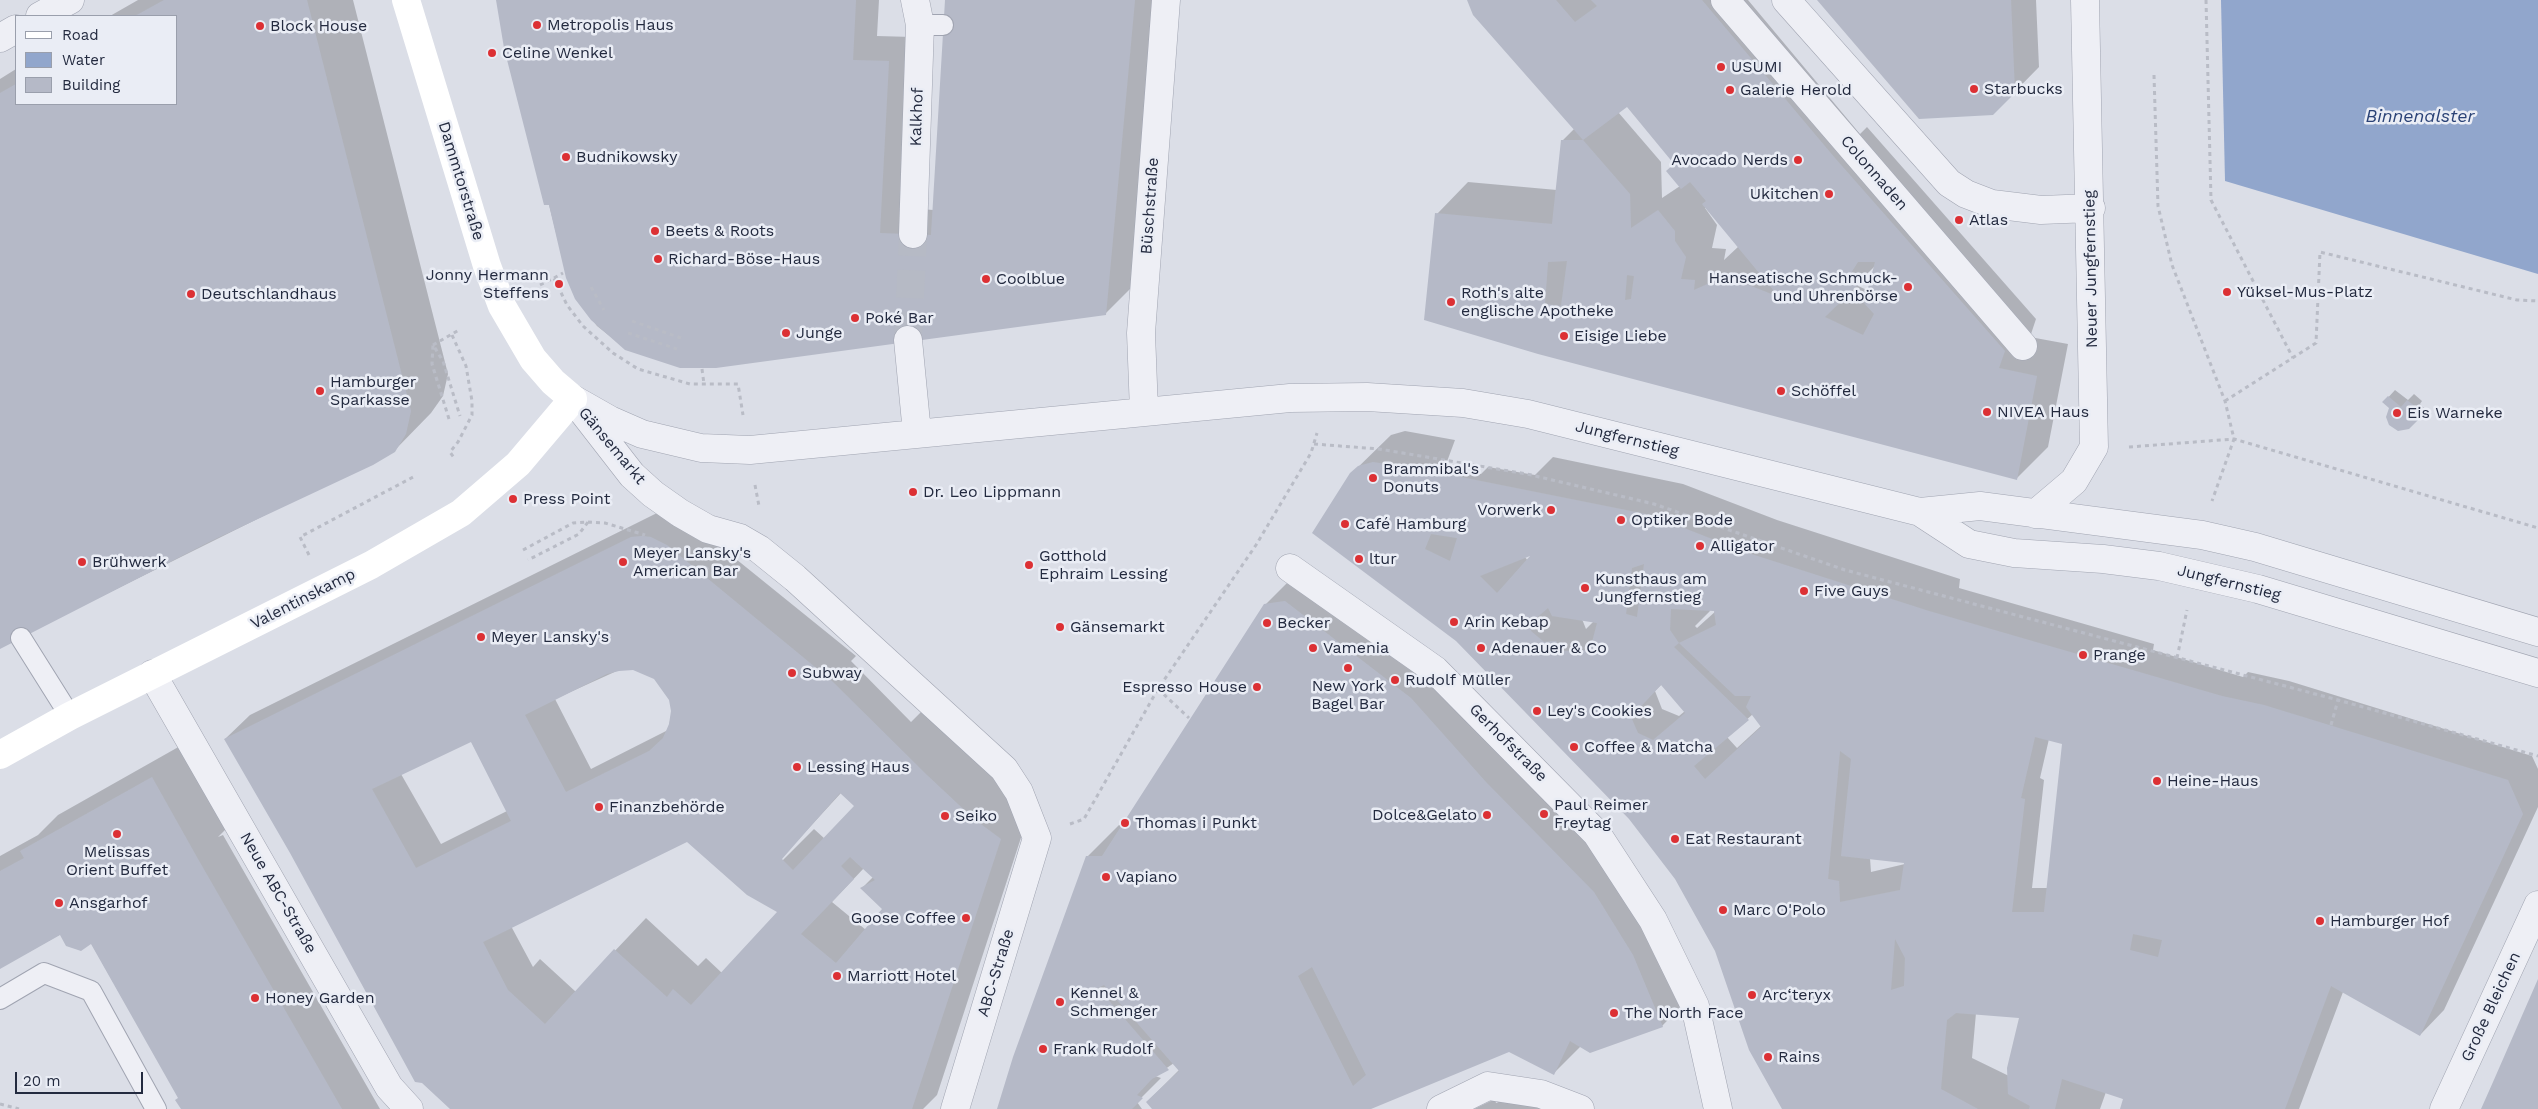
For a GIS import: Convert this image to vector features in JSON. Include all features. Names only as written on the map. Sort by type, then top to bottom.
[{"type":"street","points":[[42,15],[70,0]]},
{"type":"street","name":"Dammtorstraße","points":[[406,0],[487,266],[502,306],[533,359],[553,382],[573,399]]},
{"type":"street","name":"Büschstraße","points":[[1144,411],[1141,332],[1166,0]]},
{"type":"street","name":"Colonnaden","points":[[1725,0],[2023,346]]},
{"type":"street","points":[[1786,0],[1949,183],[1966,194],[1992,204],[2041,210],[2090,208]]},
{"type":"street","name":"Neuer Jungfernstieg","points":[[2035,514],[2074,482],[2094,447],[2085,0]]},
{"type":"street","name":"Kalkhof","points":[[913,234],[926,17]]},
{"type":"street","points":[[0,38],[15,30]]},
{"type":"street","points":[[908,340],[917,433]]},
{"type":"street","name":"Gänsemarkt","points":[[573,399],[610,420],[642,434],[700,448],[750,450],[1144,411],[1329,396]]},
{"type":"street","name":"Jungfernstieg","points":[[1329,396],[1439,401],[1528,414],[1920,512],[1969,544],[2014,553],[2103,559],[2205,576],[2258,588],[2538,674]]},
{"type":"street","name":"Gänsemarkt","points":[[573,399],[625,467],[653,494],[680,513],[708,529],[740,538],[759,549],[795,578],[1004,769],[1019,792],[1038,838]]},
{"type":"street","name":"Valentinskamp","points":[[0,755],[152,674],[371,565],[461,513],[518,464],[573,399]]},
{"type":"street","name":"Jungfernstieg","points":[[1920,512],[1980,506],[2185,532],[2255,547],[2538,632]]},
{"type":"street","name":"Gerhofstraße","points":[[1290,568],[1435,670],[1597,834],[1654,920],[1695,1006],[1718,1109]]},
{"type":"street","name":"Neue ABC-Straße","points":[[152,674],[390,1087],[409,1109]]},
{"type":"street","name":"ABC-Straße","points":[[955,1109],[1038,838]]},
{"type":"street","name":"Große Bleichen","points":[[2444,1109],[2538,905]]},
{"type":"street","points":[[1441,1109],[1488,1086],[1541,1094],[1580,1109]]},
{"type":"lane","points":[[21,638],[70,716]]},
{"type":"lane","points":[[0,999],[44,973],[91,990],[156,1109]]},
{"type":"path","points":[[2206,0],[2211,200],[2293,358]]},
{"type":"path","points":[[2154,75],[2158,206],[2172,265],[2226,401],[2234,439],[2211,502]]},
{"type":"path","points":[[2226,401],[2316,343],[2320,252],[2517,300],[2538,300]]},
{"type":"path","points":[[540,285],[564,273]]},
{"type":"path","points":[[554,278],[566,305],[582,326],[613,353],[638,369],[690,384],[738,384]]},
{"type":"path","points":[[591,287],[604,310]]},
{"type":"path","points":[[632,322],[681,338]]},
{"type":"path","points":[[433,345],[459,330]]},
{"type":"path","points":[[628,333],[677,350]]},
{"type":"path","points":[[452,335],[466,366],[472,401],[472,415],[458,442],[450,452],[455,459]]},
{"type":"path","points":[[433,345],[443,361],[460,416]]},
{"type":"path","points":[[433,345],[432,364],[449,419]]},
{"type":"path","points":[[702,369],[704,384]]},
{"type":"path","points":[[2126,447],[2234,439],[2538,528]]},
{"type":"path","points":[[1314,444],[1379,449],[1527,474],[1654,504],[1844,570],[2338,700],[2538,756]]},
{"type":"path","points":[[740,538],[760,513],[750,450]]},
{"type":"path","points":[[1038,838],[1084,819],[1158,689],[1256,545],[1311,453]]},
{"type":"path","points":[[324,588],[300,537],[415,476]]},
{"type":"path","points":[[523,550],[573,524],[588,522],[579,534],[528,560]]},
{"type":"path","points":[[2177,658],[2188,603]]},
{"type":"path","points":[[1158,689],[1189,718]]},
{"type":"path","points":[[2331,725],[2338,700]]},
{"type":"path","points":[[0,1104],[19,1109]]},
{"type":"water","name":"Binnenalster","points":[[2221,0],[2538,0],[2538,274],[2225,181]]},
{"type":"building","name":"Deutschlandhaus","points":[[164,0],[307,0],[411,411],[406,434],[395,452],[373,465],[211,541],[0,649],[0,93],[15,85],[15,105],[178,105],[178,15],[137,15]]},
{"type":"building","points":[[496,0],[856,0],[853,60],[889,61],[880,233],[931,235],[945,0],[1135,0],[1106,315],[716,368],[680,368],[625,350],[591,320],[575,299],[566,278],[549,205],[544,205],[504,48]]},
{"type":"building","points":[[1467,0],[1556,0],[1575,22],[1597,6],[1591,0],[1702,0],[1835,158],[2005,351],[1999,368],[2037,376],[2017,480],[1538,354],[1424,320],[1435,213],[1552,224],[1561,140],[1583,140],[1473,15]],"holes":[[[1627,107],[1674,164],[1666,171],[1681,189],[1690,182],[1706,201],[1702,204],[1779,297],[1713,271],[1712,282],[1694,290],[1695,280],[1681,279],[1686,257],[1675,241],[1675,231],[1658,210],[1631,228],[1630,194],[1583,140]],[[1567,261],[1561,306],[1545,304],[1548,262]],[[1858,262],[1875,262],[1864,303],[1874,314],[1863,335],[1825,317],[1858,285],[1849,276]],[[1627,275],[1634,276],[1631,299],[1625,300]]]},
{"type":"building","points":[[1817,0],[2011,0],[2015,93],[1993,115],[1919,119]]},
{"type":"building","points":[[2388,396],[2401,407],[2407,400],[2417,408],[2414,411],[2421,417],[2409,429],[2398,431],[2389,425],[2386,417],[2389,408],[2382,402]]},
{"type":"building","points":[[1373,462],[1441,473],[1651,515],[1745,552],[1929,611],[2222,696],[2264,705],[2508,780],[2523,814],[2420,1036],[2331,986],[2285,1109],[2120,1109],[2123,1099],[2062,1079],[2055,1109],[2029,1109],[2030,1106],[2008,1094],[2007,1068],[2019,1018],[1956,1013],[1947,1020],[1941,1089],[1978,1109],[1782,1109],[1749,1050],[1715,951],[1675,879],[1629,819],[1456,641],[1312,533],[1350,473],[1358,466]],"holes":[[[1431,534],[1457,538],[1450,561],[1425,549]],[[1530,556],[1497,593],[1480,576]],[[1644,564],[1637,617],[1626,614],[1632,568]],[[1548,608],[1552,616],[1597,623],[1590,650],[1562,651],[1556,641],[1544,642],[1531,631],[1534,620]],[[1671,609],[1714,611],[1716,625],[1679,643],[1670,630]],[[1679,643],[1735,696],[1751,696],[1746,707],[1761,727],[1705,779],[1694,766],[1749,720],[1674,647]],[[1661,685],[1685,713],[1653,740],[1638,733],[1631,717]],[[2035,737],[2062,744],[2044,912],[2012,912],[2025,799],[2021,798]],[[1840,751],[1851,759],[1841,856],[1904,863],[1900,890],[1840,902],[1839,881],[1828,879]],[[2133,934],[2162,940],[2158,957],[2130,950]],[[1895,939],[1905,958],[1904,986],[1891,990]]]},
{"type":"building","points":[[631,537],[651,537],[667,545],[832,681],[974,819],[1001,839],[912,1109],[450,1109],[422,1083],[415,1082],[290,853],[224,739]],"holes":[[[633,670],[654,679],[669,700],[671,711],[669,724],[663,738],[649,751],[566,792],[525,715],[607,674]],[[471,742],[511,821],[416,868],[372,789]],[[840,793],[854,806],[793,870],[782,859]],[[687,842],[747,895],[777,912],[691,1005],[673,989],[667,997],[614,949],[545,1024],[508,990],[483,942]],[[850,857],[875,880],[860,888],[882,909],[836,963],[801,934],[854,879],[841,866]]]},
{"type":"building","points":[[1285,601],[1411,698],[1486,782],[1594,892],[1633,955],[1663,1027],[1590,1053],[1570,1041],[1554,1075],[1509,1052],[1371,1109],[1152,1109],[1146,1102],[1179,1071],[1104,985],[1098,988],[1169,1070],[1152,1079],[1137,1095],[1143,1098],[1132,1109],[997,1109],[1013,1057],[1086,856],[1102,856],[1264,604]],"holes":[[[1312,967],[1366,1075],[1353,1086],[1298,976]]]},
{"type":"building","points":[[152,777],[342,1109],[181,1109],[175,1100],[178,1098],[91,944],[81,951],[66,946],[60,935],[0,969],[0,871],[24,858],[20,851]]},
{"type":"building","points":[[2538,979],[2538,1109],[2481,1109],[2493,1082]]},
{"type":"tunnel","points":[[908,340],[913,234]]},
{"type":"place","name":"Metropolis Haus","points":[[537,25]]},
{"type":"place","name":"Block House","points":[[260,26]]},
{"type":"place","name":"Celine Wenkel","points":[[492,53]]},
{"type":"place","name":"USUMI","points":[[1721,67]]},
{"type":"place","name":"Starbucks","points":[[1974,89]]},
{"type":"place","name":"Galerie Herold","points":[[1730,90]]},
{"type":"place","name":"Budnikowsky","points":[[566,157]]},
{"type":"place","name":"Avocado Nerds","points":[[1798,160]]},
{"type":"place","name":"Ukitchen","points":[[1829,194]]},
{"type":"place","name":"Atlas","points":[[1959,220]]},
{"type":"place","name":"Beets & Roots","points":[[655,231]]},
{"type":"place","name":"Richard-Böse-Haus","points":[[658,259]]},
{"type":"place","name":"Coolblue","points":[[986,279]]},
{"type":"place","name":"Jonny Hermann Steffens","points":[[559,284]]},
{"type":"place","name":"Hanseatische Schmuck- und Uhrenbörse","points":[[1908,287]]},
{"type":"place","name":"Yüksel-Mus-Platz","points":[[2227,292]]},
{"type":"place","name":"Deutschlandhaus","points":[[191,294]]},
{"type":"place","name":"Roth's alte englische Apotheke","points":[[1451,302]]},
{"type":"place","name":"Poké Bar","points":[[855,318]]},
{"type":"place","name":"Junge","points":[[786,333]]},
{"type":"place","name":"Eisige Liebe","points":[[1564,336]]},
{"type":"place","name":"Hamburger Sparkasse","points":[[320,391]]},
{"type":"place","name":"Schöffel","points":[[1781,391]]},
{"type":"place","name":"NIVEA Haus","points":[[1987,412]]},
{"type":"place","name":"Eis Warneke","points":[[2397,413]]},
{"type":"place","name":"Brammibal's Donuts","points":[[1373,478]]},
{"type":"place","name":"Dr. Leo Lippmann","points":[[913,492]]},
{"type":"place","name":"Press Point","points":[[513,499]]},
{"type":"place","name":"Vorwerk","points":[[1551,510]]},
{"type":"place","name":"Optiker Bode","points":[[1621,520]]},
{"type":"place","name":"Café Hamburg","points":[[1345,524]]},
{"type":"place","name":"Alligator","points":[[1700,546]]},
{"type":"place","name":"ltur","points":[[1359,559]]},
{"type":"place","name":"Brühwerk","points":[[82,562]]},
{"type":"place","name":"Meyer Lansky's American Bar","points":[[623,562]]},
{"type":"place","name":"Gotthold Ephraim Lessing","points":[[1029,565]]},
{"type":"place","name":"Kunsthaus am Jungfernstieg","points":[[1585,588]]},
{"type":"place","name":"Five Guys","points":[[1804,591]]},
{"type":"place","name":"Arin Kebap","points":[[1454,622]]},
{"type":"place","name":"Becker","points":[[1267,623]]},
{"type":"place","name":"Gänsemarkt","points":[[1060,627]]},
{"type":"place","name":"Meyer Lansky's","points":[[481,637]]},
{"type":"place","name":"Vamenia","points":[[1313,648]]},
{"type":"place","name":"Adenauer & Co","points":[[1481,648]]},
{"type":"place","name":"Prange","points":[[2083,655]]},
{"type":"place","name":"New York Bagel Bar","points":[[1348,668]]},
{"type":"place","name":"Subway","points":[[792,673]]},
{"type":"place","name":"Rudolf Müller","points":[[1395,680]]},
{"type":"place","name":"Espresso House","points":[[1257,687]]},
{"type":"place","name":"Ley's Cookies","points":[[1537,711]]},
{"type":"place","name":"Coffee & Matcha","points":[[1574,747]]},
{"type":"place","name":"Lessing Haus","points":[[797,767]]},
{"type":"place","name":"Heine-Haus","points":[[2157,781]]},
{"type":"place","name":"Finanzbehörde","points":[[599,807]]},
{"type":"place","name":"Paul Reimer Freytag","points":[[1544,814]]},
{"type":"place","name":"Dolce&Gelato","points":[[1487,815]]},
{"type":"place","name":"Seiko","points":[[945,816]]},
{"type":"place","name":"Thomas i Punkt","points":[[1125,823]]},
{"type":"place","name":"Melissas Orient Buffet","points":[[117,834]]},
{"type":"place","name":"Eat Restaurant","points":[[1675,839]]},
{"type":"place","name":"Vapiano","points":[[1106,877]]},
{"type":"place","name":"Ansgarhof","points":[[59,903]]},
{"type":"place","name":"Marc O'Polo","points":[[1723,910]]},
{"type":"place","name":"Goose Coffee","points":[[966,918]]},
{"type":"place","name":"Hamburger Hof","points":[[2320,921]]},
{"type":"place","name":"Marriott Hotel","points":[[837,976]]},
{"type":"place","name":"Arc‘teryx","points":[[1752,995]]},
{"type":"place","name":"Honey Garden","points":[[255,998]]},
{"type":"place","name":"Kennel & Schmenger","points":[[1060,1002]]},
{"type":"place","name":"The North Face","points":[[1614,1013]]},
{"type":"place","name":"Frank Rudolf","points":[[1043,1049]]},
{"type":"place","name":"Rains","points":[[1768,1057]]}]
